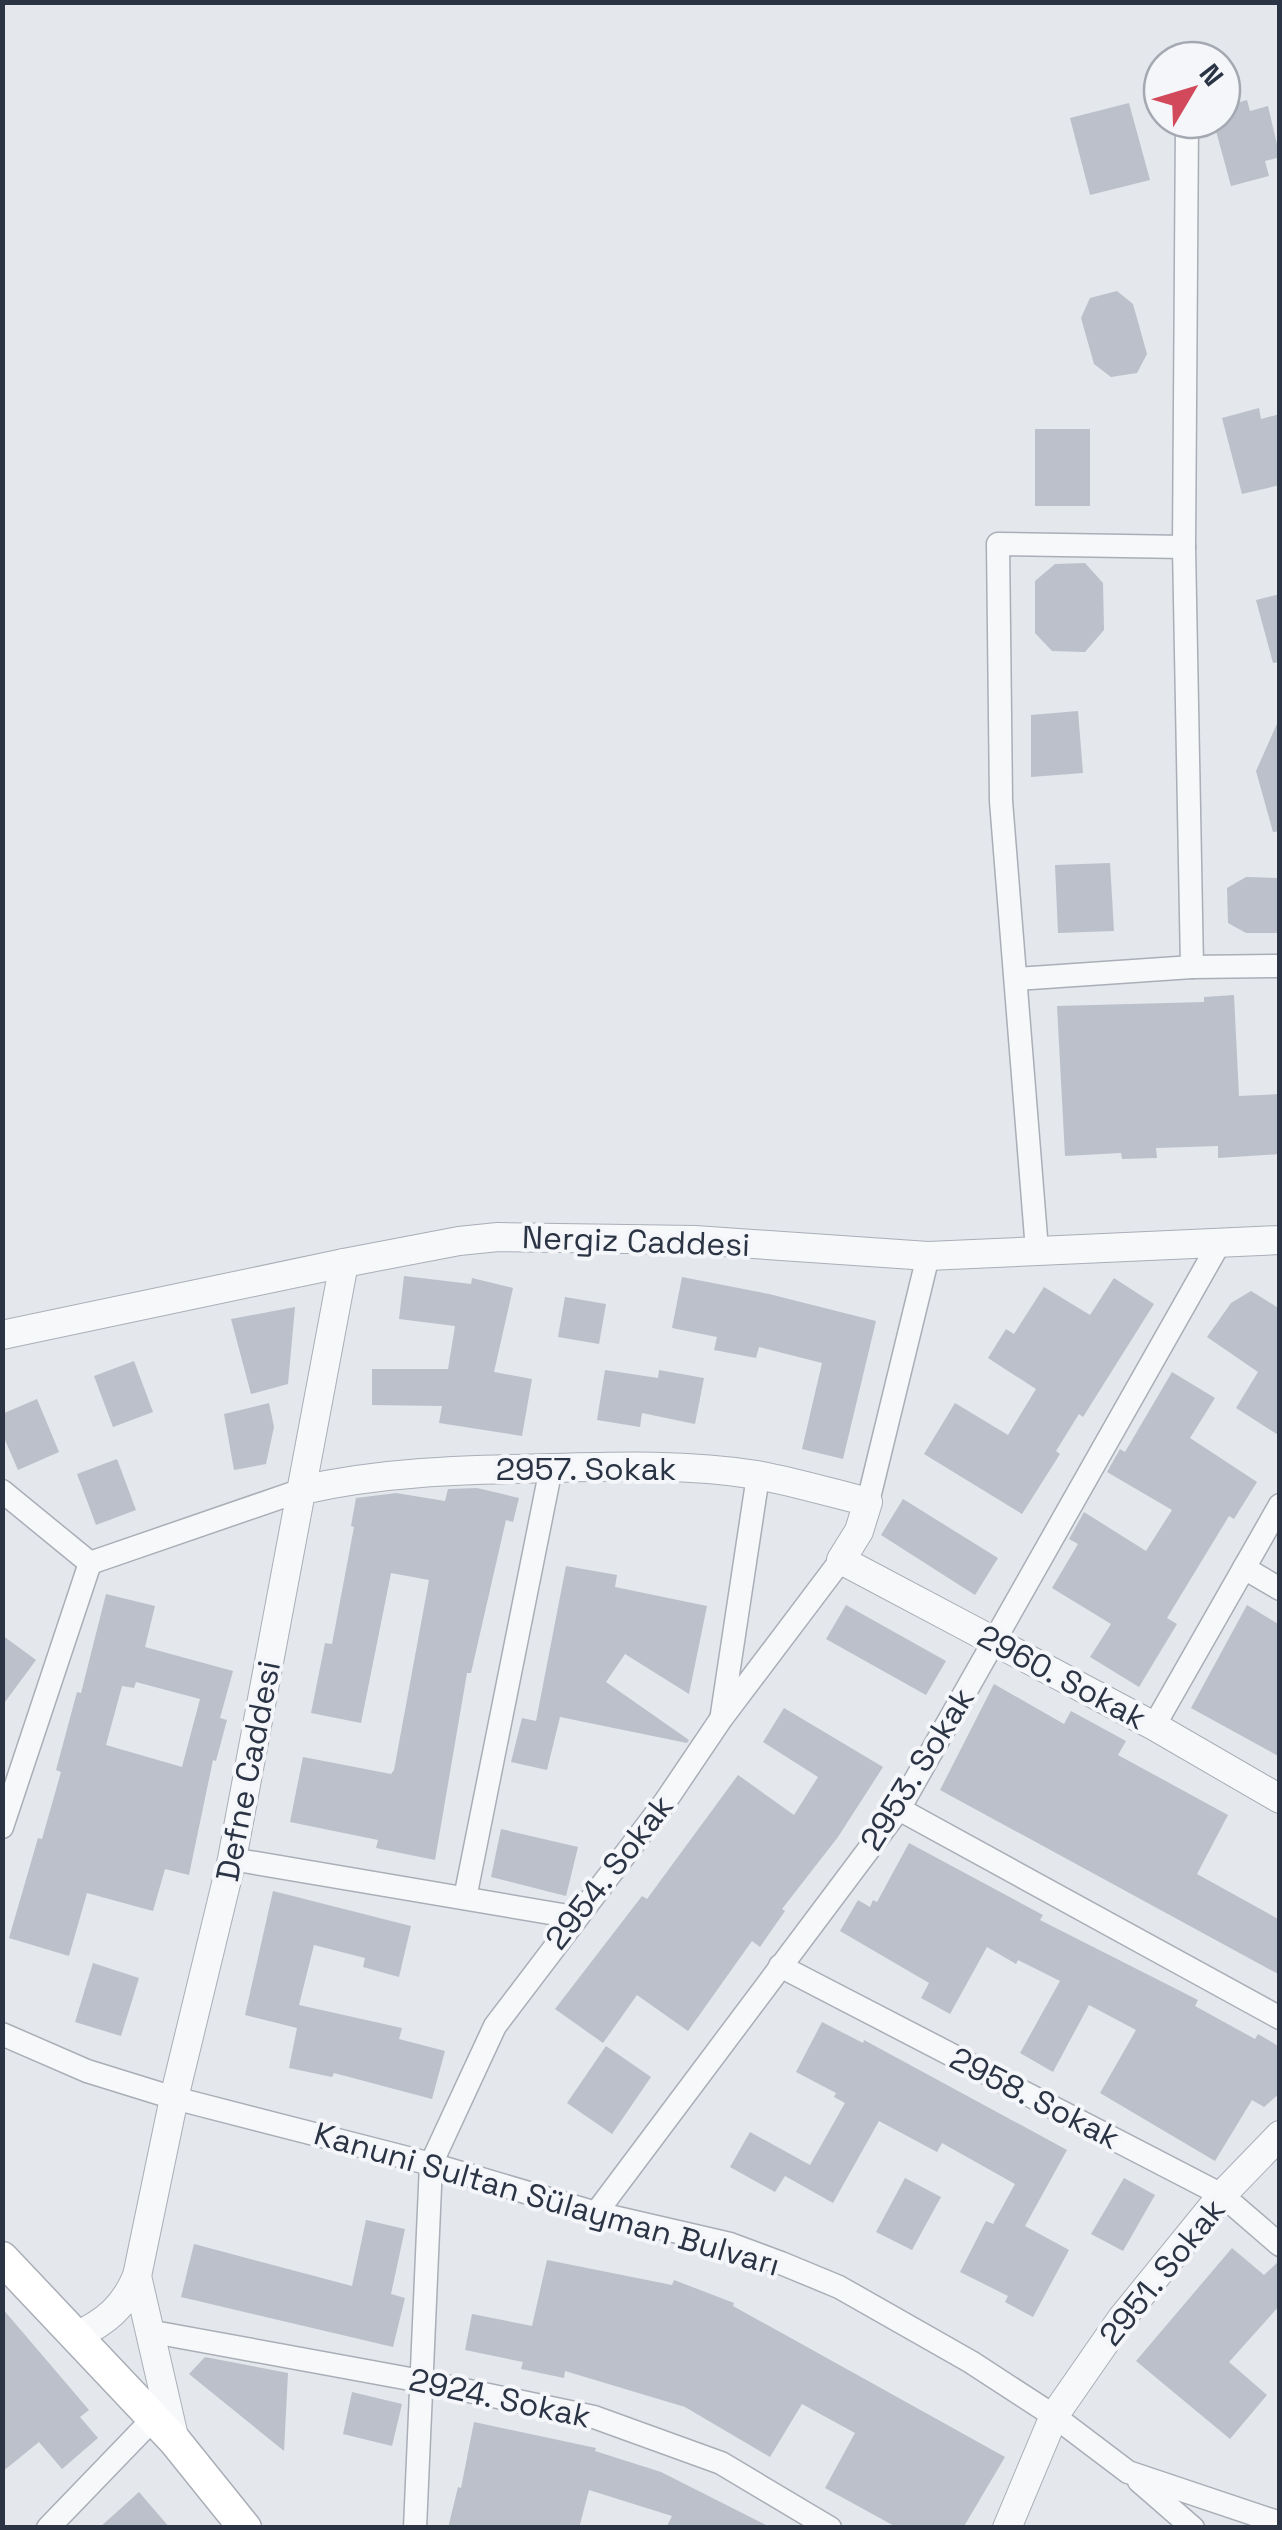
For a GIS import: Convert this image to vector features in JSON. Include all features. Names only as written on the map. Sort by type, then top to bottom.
[{"type":"main road","points":[[2,2258],[164,2430],[245,2528]]},
{"type":"street","points":[[1187,140],[1184,547],[1192,967]]},
{"type":"street","points":[[1038,1250],[1001,802],[998,544],[1184,547]]},
{"type":"street","points":[[1016,980],[1192,967],[1280,966]]},
{"type":"street","name":"Nergiz Caddesi","points":[[2,1335],[459,1240],[549,1236],[695,1240],[928,1256],[1280,1240]]},
{"type":"street","name":"2953. Sokak","points":[[596,2213],[899,1809],[1220,1242]]},
{"type":"street","name":"2954. Sokak","points":[[415,2528],[431,2164],[494,2026],[664,1802],[859,1530],[928,1256]]},
{"type":"street","name":"Defne Caddesi","points":[[138,2276],[174,2098],[232,1860],[344,1263]]},
{"type":"street","name":"2957. Sokak","points":[[302,1490],[353,1478],[424,1470],[672,1467],[758,1476],[868,1502]]},
{"type":"street","points":[[464,1898],[552,1468]]},
{"type":"street","points":[[722,1720],[758,1476]]},
{"type":"street","points":[[90,1563],[302,1490]]},
{"type":"street","points":[[2,1491],[90,1563]]},
{"type":"street","points":[[1154,1726],[1280,1505]]},
{"type":"street","name":"2960. Sokak","points":[[841,1560],[1154,1726],[1280,1799]]},
{"type":"street","points":[[2,1827],[90,1563]]},
{"type":"street","points":[[1244,1568],[1280,1589]]},
{"type":"street","points":[[2,1754],[24,1768]]},
{"type":"street","points":[[899,1809],[1280,2018]]},
{"type":"street","points":[[232,1860],[574,1916]]},
{"type":"street","name":"2958. Sokak","points":[[780,1966],[1222,2196],[1280,2245]]},
{"type":"street","name":"Kanuni Sultan Sülayman Bulvarı","points":[[2,2034],[87,2071],[174,2098],[431,2164],[596,2213],[730,2244],[839,2287],[894,2315],[1054,2416],[1128,2472],[1280,2523]]},
{"type":"street","name":"2951. Sokak","points":[[1007,2528],[1054,2416],[1122,2318],[1222,2196],[1280,2135]]},
{"type":"street","points":[[48,2528],[164,2430],[138,2276]]},
{"type":"street","points":[[76,2336],[111,2317],[138,2276]]},
{"type":"street","name":"2924. Sokak","points":[[148,2331],[594,2417],[721,2463],[830,2528]]},
{"type":"street","points":[[1128,2472],[1194,2528]]},
{"type":"building","points":[[1247,100],[1250,111],[1268,106],[1280,157],[1265,161],[1269,176],[1231,186],[1218,140],[1242,140],[1242,101]]},
{"type":"building","points":[[1129,103],[1150,180],[1090,195],[1070,118]]},
{"type":"building","points":[[1117,291],[1133,304],[1147,354],[1137,373],[1111,377],[1094,364],[1081,318],[1090,298]]},
{"type":"building","points":[[1259,408],[1261,419],[1280,414],[1280,485],[1242,494],[1222,418]]},
{"type":"building","points":[[1035,429],[1090,429],[1090,506],[1035,506]]},
{"type":"building","points":[[1085,563],[1103,583],[1104,630],[1085,652],[1052,651],[1035,633],[1035,581],[1055,564]]},
{"type":"building","points":[[1280,594],[1280,662],[1273,663],[1256,600]]},
{"type":"building","points":[[1078,711],[1083,773],[1031,777],[1031,715]]},
{"type":"building","points":[[1280,717],[1280,831],[1273,832],[1256,771]]},
{"type":"building","points":[[1110,863],[1114,931],[1058,933],[1055,865]]},
{"type":"building","points":[[1246,877],[1280,878],[1280,933],[1246,933],[1228,923],[1227,888]]},
{"type":"building","points":[[1234,995],[1239,1096],[1280,1094],[1280,1154],[1218,1158],[1218,1146],[1156,1148],[1157,1158],[1122,1159],[1121,1153],[1065,1156],[1057,1006],[1204,1002],[1204,997]]},
{"type":"building","points":[[404,1276],[471,1284],[472,1278],[513,1288],[494,1372],[532,1379],[522,1436],[439,1423],[442,1406],[372,1405],[372,1369],[448,1369],[455,1326],[399,1319]]},
{"type":"building","points":[[682,1277],[876,1321],[843,1459],[802,1449],[822,1363],[759,1347],[756,1358],[714,1350],[717,1337],[672,1328]]},
{"type":"building","points":[[1114,1278],[1154,1304],[1083,1417],[1079,1414],[1056,1451],[1060,1454],[1022,1514],[924,1454],[955,1403],[1008,1435],[1036,1389],[988,1358],[1006,1329],[1014,1334],[1044,1287],[1090,1315]]},
{"type":"building","points":[[1251,1291],[1280,1309],[1280,1436],[1236,1408],[1258,1372],[1207,1337],[1231,1303]]},
{"type":"building","points":[[565,1297],[606,1304],[599,1344],[558,1337]]},
{"type":"building","points":[[295,1307],[288,1384],[251,1394],[231,1319]]},
{"type":"building","points":[[134,1361],[153,1412],[113,1427],[94,1376]]},
{"type":"building","points":[[605,1370],[658,1378],[659,1370],[704,1378],[695,1424],[642,1413],[640,1427],[597,1420]]},
{"type":"building","points":[[1172,1372],[1215,1398],[1190,1438],[1257,1482],[1234,1519],[1229,1516],[1167,1618],[1177,1624],[1139,1687],[1090,1657],[1111,1624],[1052,1588],[1078,1544],[1069,1539],[1084,1512],[1146,1551],[1172,1510],[1107,1472],[1120,1449],[1125,1452]]},
{"type":"building","points":[[37,1399],[59,1452],[18,1470],[2,1433],[2,1414]]},
{"type":"building","points":[[269,1403],[274,1427],[266,1464],[234,1470],[224,1414]]},
{"type":"building","points":[[117,1459],[136,1510],[96,1525],[77,1474]]},
{"type":"building","points":[[477,1488],[519,1498],[513,1522],[506,1520],[471,1673],[467,1673],[435,1860],[376,1848],[378,1840],[290,1822],[303,1757],[391,1774],[394,1770],[429,1580],[391,1573],[361,1723],[311,1713],[325,1643],[332,1644],[356,1498],[396,1493],[445,1501],[448,1489]]},
{"type":"building","points":[[903,1499],[998,1558],[975,1595],[881,1535]]},
{"type":"building","points":[[566,1566],[617,1575],[615,1587],[707,1606],[689,1694],[625,1654],[606,1682],[689,1740],[687,1743],[560,1717],[547,1770],[511,1762],[522,1718],[536,1721]]},
{"type":"building","points":[[106,1594],[155,1606],[145,1647],[233,1671],[220,1718],[227,1720],[216,1761],[213,1760],[189,1875],[165,1869],[153,1911],[87,1893],[69,1956],[9,1938],[61,1772],[56,1770],[77,1692],[81,1693]],"holes":[[[136,1682],[200,1699],[182,1767],[106,1745],[122,1686],[134,1688]]]},
{"type":"building","points":[[846,1605],[946,1661],[926,1695],[826,1639]]},
{"type":"building","points":[[1247,1605],[1280,1625],[1280,1757],[1191,1708]]},
{"type":"building","points":[[2,1635],[36,1660],[2,1706]]},
{"type":"building","points":[[994,1684],[1064,1724],[1071,1711],[1126,1741],[1118,1755],[1228,1815],[1197,1874],[1280,1920],[1280,1975],[940,1790]]},
{"type":"building","points":[[784,1708],[883,1767],[838,1837],[782,1909],[785,1911],[760,1947],[752,1941],[688,2031],[637,1995],[603,2043],[555,2009],[642,1896],[647,1899],[738,1775],[794,1815],[818,1777],[763,1742]]},
{"type":"building","points":[[501,1829],[578,1847],[566,1896],[491,1877]]},
{"type":"building","points":[[909,1843],[1043,1915],[1040,1920],[1198,2000],[1195,2006],[1255,2039],[1258,2034],[1280,2047],[1280,2093],[1264,2107],[1252,2100],[1215,2161],[1100,2093],[1136,2030],[1089,2005],[1053,2072],[1020,2053],[1060,1981],[1018,1960],[1016,1964],[987,1947],[950,2014],[921,1998],[929,1983],[840,1931],[858,1900],[870,1907],[873,1900],[877,1902]]},
{"type":"building","points":[[273,1891],[411,1926],[399,1977],[363,1967],[365,1958],[314,1945],[299,2005],[402,2028],[399,2039],[445,2051],[432,2099],[334,2073],[332,2077],[289,2068],[297,2028],[245,2015]]},
{"type":"building","points":[[93,1963],[139,1978],[121,2036],[75,2022]]},
{"type":"building","points":[[822,2022],[863,2043],[864,2040],[1067,2150],[1025,2226],[1069,2250],[1033,2317],[1005,2302],[1008,2296],[960,2272],[986,2221],[993,2224],[1015,2184],[942,2143],[937,2152],[879,2121],[833,2203],[785,2176],[775,2192],[730,2167],[750,2132],[810,2165],[845,2103],[834,2097],[836,2093],[796,2072]]},
{"type":"building","points":[[606,2046],[651,2077],[612,2134],[567,2103]]},
{"type":"building","points":[[905,2178],[941,2197],[912,2250],[876,2232]]},
{"type":"building","points":[[1124,2178],[1155,2195],[1123,2251],[1091,2234]]},
{"type":"building","points":[[366,2220],[405,2229],[391,2294],[405,2298],[393,2347],[181,2297],[194,2244],[352,2286]]},
{"type":"building","points":[[1232,2248],[1264,2275],[1280,2260],[1280,2305],[1229,2362],[1267,2395],[1230,2439],[1136,2361]]},
{"type":"building","points":[[547,2260],[672,2285],[674,2280],[734,2303],[733,2306],[1005,2457],[963,2528],[898,2528],[825,2488],[855,2433],[802,2404],[770,2457],[685,2407],[565,2371],[564,2378],[521,2369],[523,2362],[465,2350],[472,2314],[532,2326]]},
{"type":"building","points":[[2,2308],[89,2410],[80,2417],[98,2438],[62,2469],[39,2442],[2,2472]]},
{"type":"building","points":[[205,2357],[288,2373],[284,2451],[189,2374]]},
{"type":"building","points":[[352,2392],[402,2404],[392,2446],[343,2434]]},
{"type":"building","points":[[474,2422],[596,2448],[595,2451],[661,2472],[772,2528],[666,2528],[672,2516],[589,2490],[579,2528],[448,2528],[458,2487],[461,2488]]},
{"type":"building","points":[[139,2492],[170,2528],[99,2528]]}]
